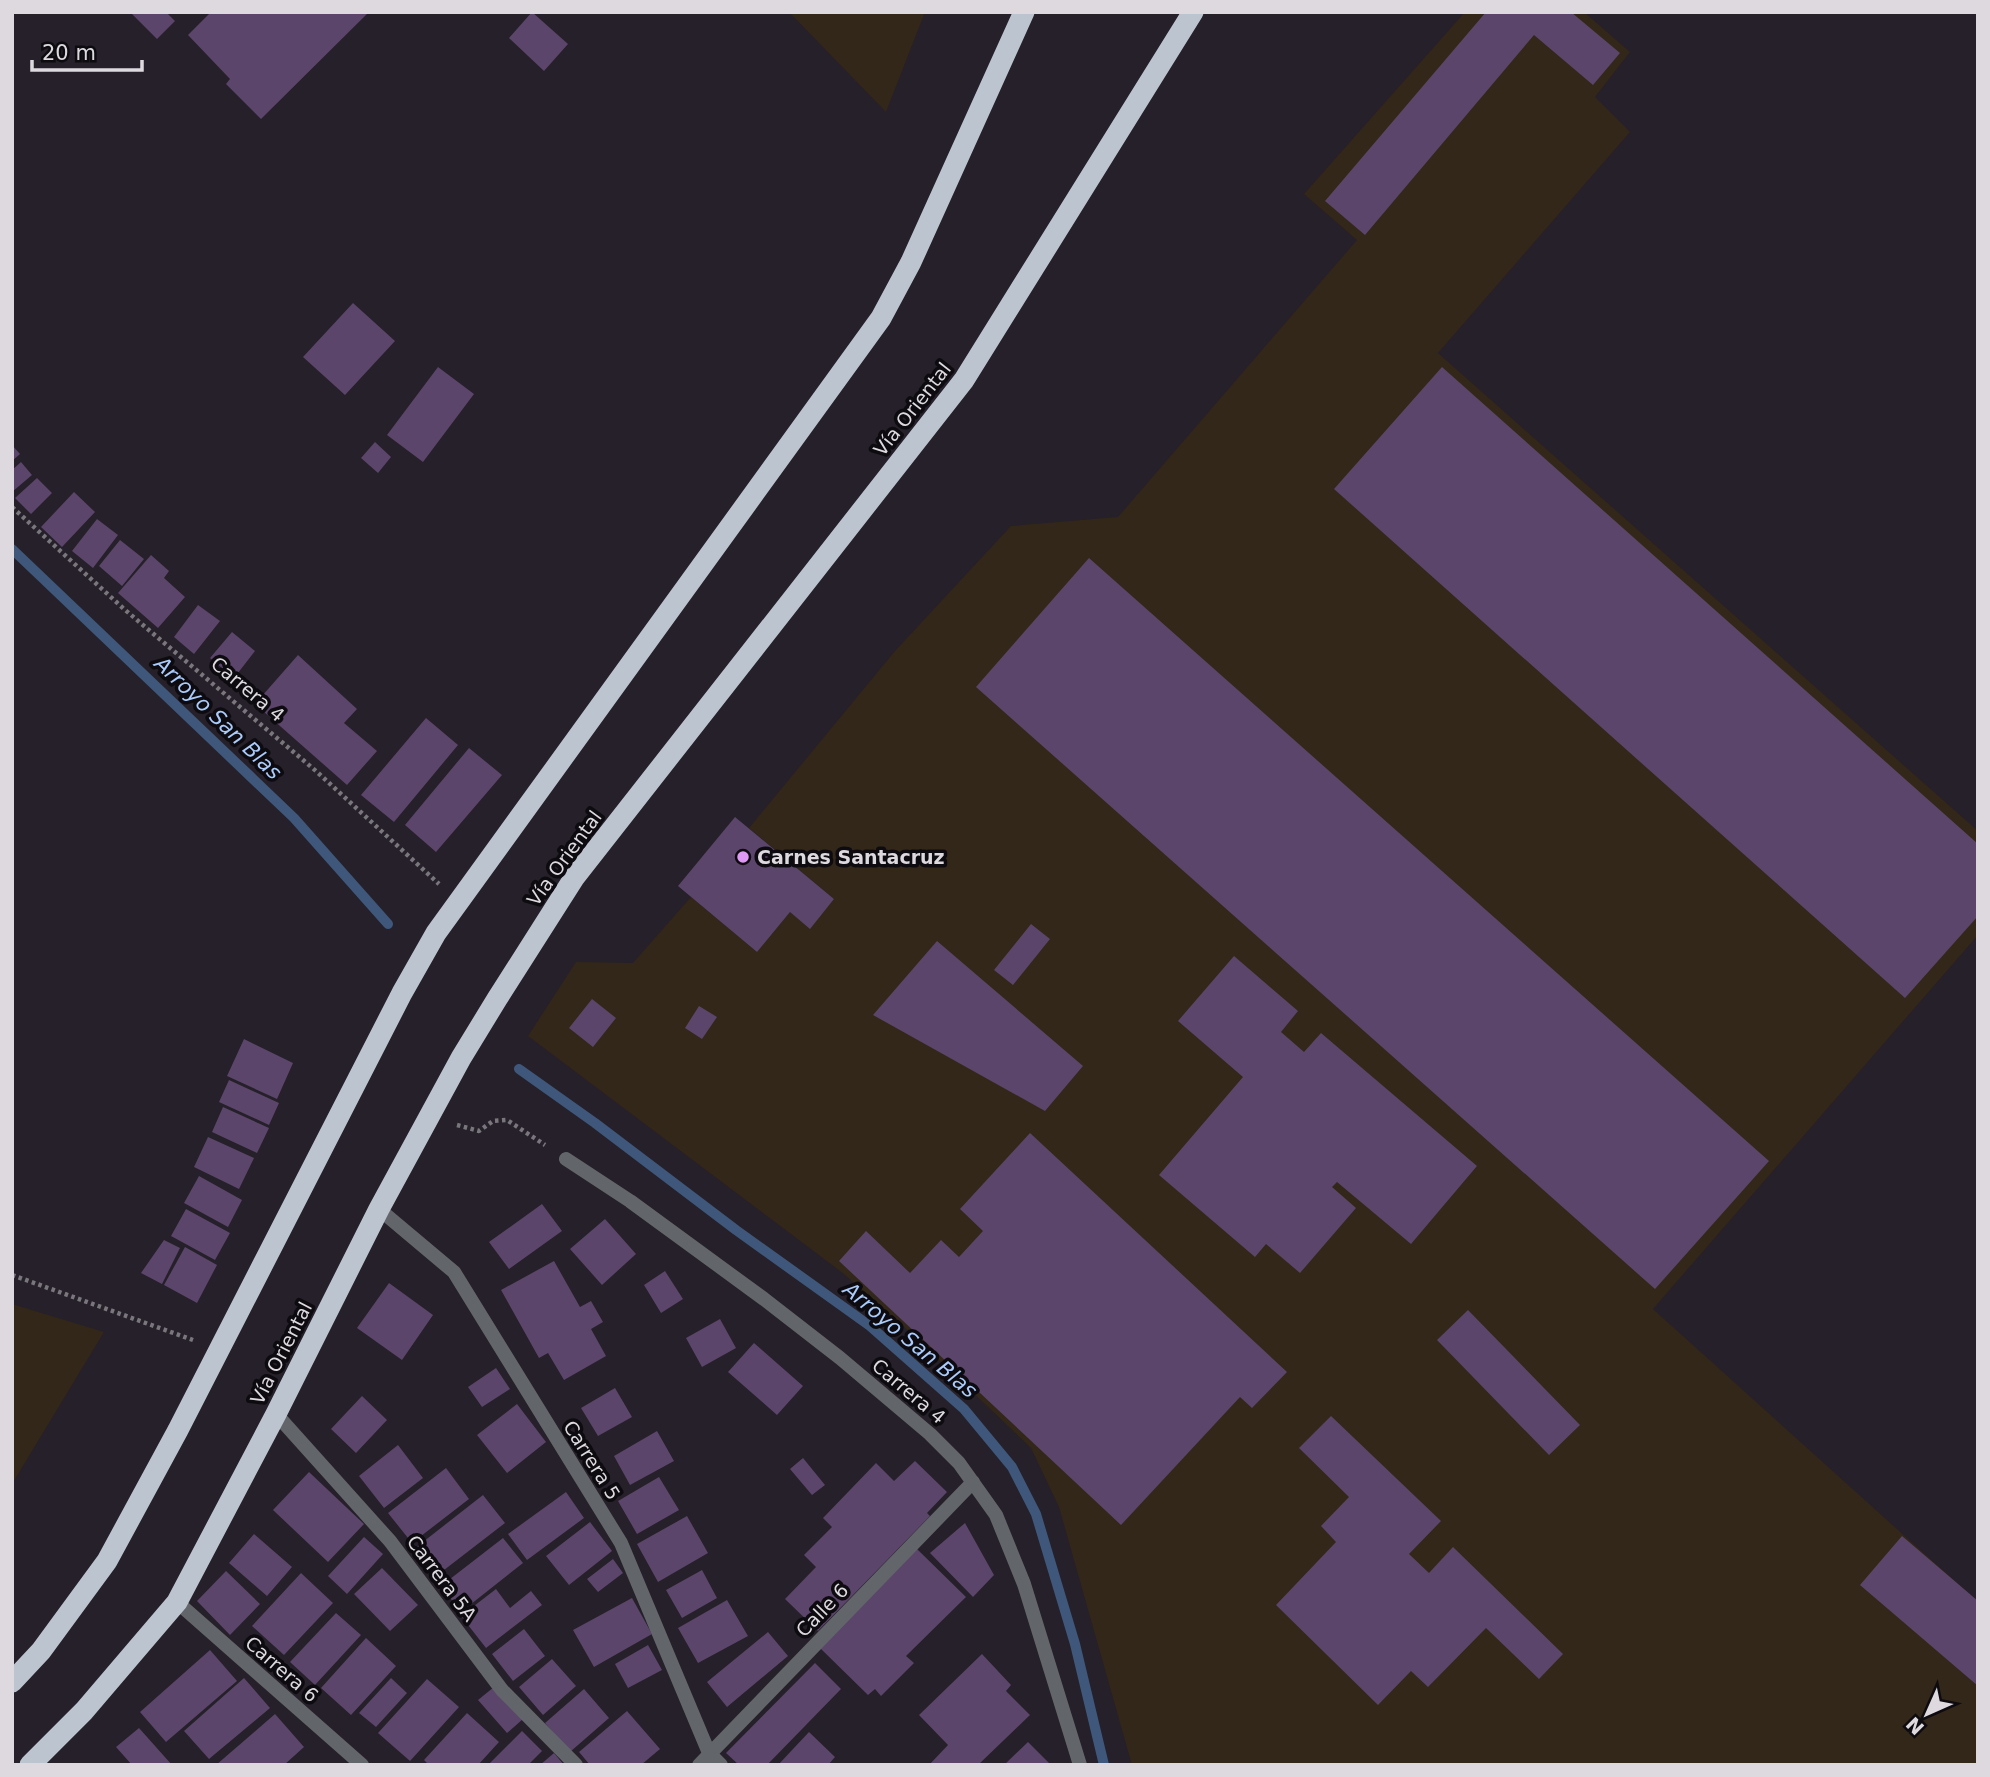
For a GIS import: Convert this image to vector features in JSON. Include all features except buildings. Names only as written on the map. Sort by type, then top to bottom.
[{"type":"highway","points":[[12,1682],[41,1651],[107,1561],[220,1349],[402,993],[436,933],[881,318],[911,262],[1024,12]]},
{"type":"highway","name":"Vía Oriental","points":[[30,1765],[84,1711],[177,1602],[276,1415],[379,1209],[461,1058],[574,878],[964,380],[1193,12]]},
{"type":"street","name":"Carrera 4","points":[[566,1159],[630,1201],[829,1349],[930,1434],[959,1463],[996,1515],[1024,1584],[1080,1765]]},
{"type":"street","name":"Carrera 5","points":[[379,1209],[454,1272],[614,1531],[709,1753],[721,1765]]},
{"type":"street","name":"Carrera 5A","points":[[276,1415],[390,1541],[502,1690],[576,1765]]},
{"type":"street","name":"Calle 6","points":[[699,1765],[972,1482]]},
{"type":"street","name":"Carrera 6","points":[[177,1602],[362,1765]]},
{"type":"path","name":"Carrera 4","points":[[12,506],[124,609],[316,771],[458,902]]},
{"type":"path","points":[[429,1117],[479,1131],[493,1121],[507,1120],[566,1159]]},
{"type":"path","points":[[12,1275],[220,1349]]},
{"type":"shaded area","points":[[789,12],[925,12],[886,112]]},
{"type":"shaded area","points":[[1465,12],[1584,12],[1630,52],[1595,97],[1630,132],[1438,353],[1978,831],[1978,935],[1653,1309],[1978,1602],[1978,1765],[1132,1765],[1059,1507],[1031,1448],[899,1322],[844,1274],[528,1036],[576,962],[633,963],[691,897],[757,952],[790,912],[810,928],[834,899],[749,828],[895,651],[1011,526],[1118,517],[1357,240],[1304,194]]},
{"type":"shaded area","points":[[12,1304],[104,1332],[12,1484]]},
{"type":"waterway","name":"Arroyo San Blas","points":[[12,549],[294,818],[388,924]]},
{"type":"waterway","name":"Arroyo San Blas","points":[[519,1069],[870,1326],[964,1409],[1012,1467],[1036,1514],[1075,1644],[1104,1765]]},
{"type":"place","name":"Carnes Santacruz","points":[[743,857]]}]
